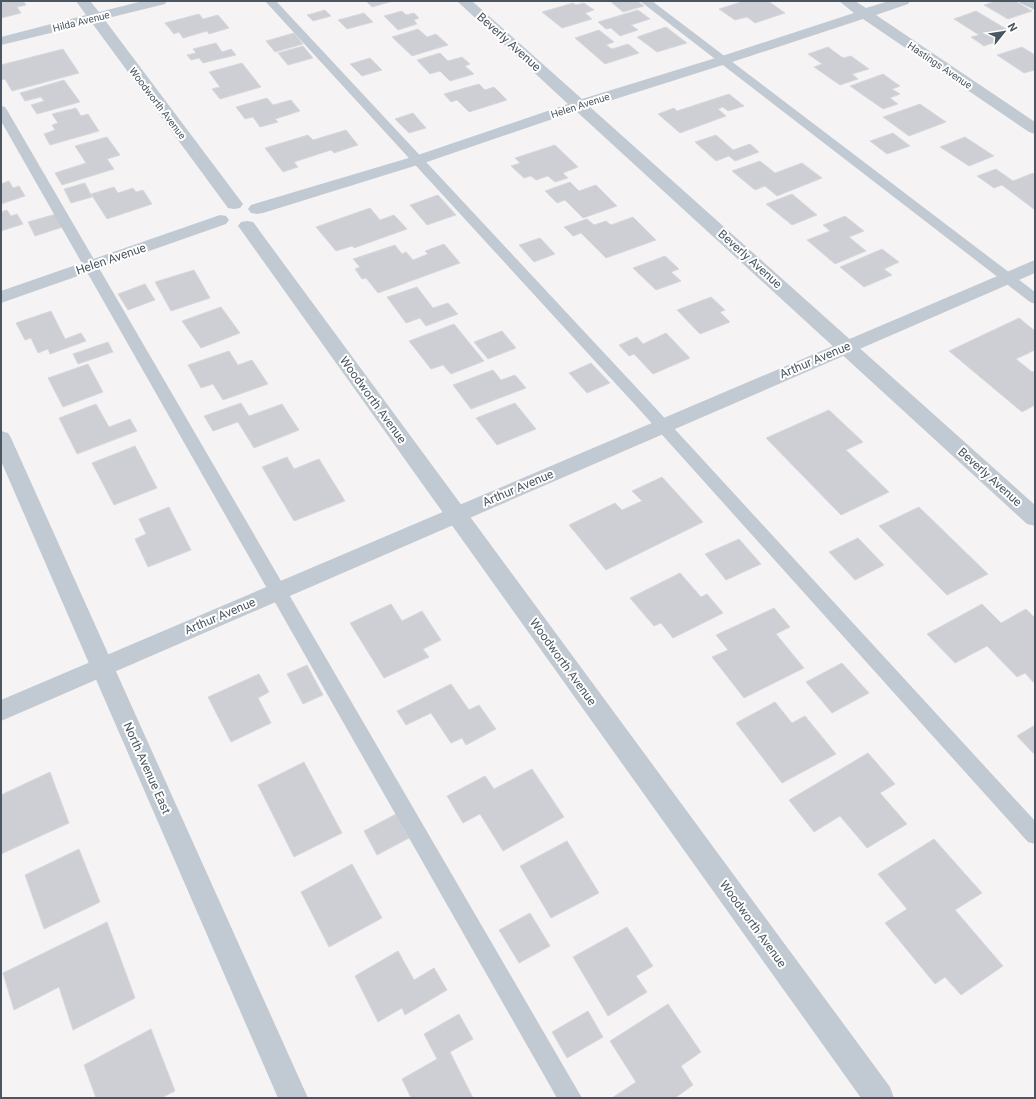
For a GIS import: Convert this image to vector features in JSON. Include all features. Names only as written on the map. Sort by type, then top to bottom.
[{"type":"street","name":"Woodworth Avenue","points":[[83,1],[234,204]]},
{"type":"street","name":"Hilda Avenue","points":[[1,41],[160,1]]},
{"type":"street","name":"Beverly Avenue","points":[[464,1],[1035,518]]},
{"type":"street","name":"Hastings Avenue","points":[[846,1],[1035,129]]},
{"type":"street","name":"Helen Avenue","points":[[252,217],[579,105],[724,60],[904,1]]},
{"type":"street","points":[[247,203],[252,217],[240,227],[228,226],[220,220],[220,213],[228,206],[247,203]]},
{"type":"street","name":"Woodworth Avenue","points":[[252,217],[456,514],[879,1098]]},
{"type":"street","name":"Helen Avenue","points":[[1,297],[220,220]]},
{"type":"street","name":"Arthur Avenue","points":[[1,711],[1035,266]]},
{"type":"street","name":"North Avenue East","points":[[1,438],[293,1098]]},
{"type":"lane","points":[[270,1],[662,426],[1035,835]]},
{"type":"lane","points":[[645,1],[1035,299]]},
{"type":"lane","points":[[1024,1],[1035,7]]},
{"type":"lane","points":[[1,110],[570,1098]]},
{"type":"building","points":[[1,1],[23,1],[26,5],[17,7],[21,13],[1,18]]},
{"type":"building","points":[[366,1],[393,1],[372,7]]},
{"type":"building","points":[[610,1],[637,1],[644,6],[623,12]]},
{"type":"building","points":[[744,1],[768,1],[785,13],[755,23],[747,17],[735,20],[719,9]]},
{"type":"building","points":[[996,1],[1015,1],[1032,11],[1008,19],[984,5]]},
{"type":"building","points":[[573,3],[576,5],[584,3],[594,10],[585,13],[592,19],[562,28],[542,12]]},
{"type":"building","points":[[325,10],[331,16],[313,21],[307,15]]},
{"type":"building","points":[[638,10],[650,19],[631,25],[638,30],[620,36],[611,28],[606,29],[598,22]]},
{"type":"building","points":[[402,11],[406,15],[414,13],[419,18],[414,20],[417,24],[398,30],[384,16]]},
{"type":"building","points":[[976,11],[1008,30],[993,36],[1001,40],[984,46],[971,37],[979,35],[954,19]]},
{"type":"building","points":[[364,13],[373,22],[347,29],[338,20]]},
{"type":"building","points":[[199,14],[203,19],[218,15],[229,28],[209,34],[207,31],[183,38],[179,32],[174,34],[165,23]]},
{"type":"building","points":[[666,27],[687,43],[657,52],[637,37]]},
{"type":"building","points":[[418,29],[427,37],[436,34],[448,45],[412,56],[392,37]]},
{"type":"building","points":[[599,30],[614,42],[606,45],[612,49],[628,44],[639,53],[605,64],[575,38]]},
{"type":"building","points":[[294,33],[303,44],[275,52],[266,41]]},
{"type":"building","points":[[216,43],[222,52],[231,49],[236,55],[203,63],[199,58],[191,60],[187,55],[196,53],[193,49]]},
{"type":"building","points":[[303,46],[313,58],[288,65],[278,53]]},
{"type":"building","points":[[828,47],[843,58],[851,56],[869,69],[852,74],[858,79],[840,85],[814,67],[822,64],[808,54]]},
{"type":"building","points":[[1022,47],[1035,55],[1035,70],[1024,73],[997,55]]},
{"type":"building","points":[[63,49],[79,73],[12,91],[5,79],[1,80],[1,65]]},
{"type":"building","points":[[440,53],[448,61],[462,57],[470,64],[465,66],[474,74],[450,81],[440,71],[430,74],[417,60]]},
{"type":"building","points":[[370,58],[382,70],[362,76],[350,64]]},
{"type":"building","points":[[242,63],[261,87],[220,99],[212,89],[220,87],[209,72]]},
{"type":"building","points":[[883,74],[900,86],[892,89],[900,94],[890,98],[898,104],[883,109],[850,86]]},
{"type":"building","points":[[64,80],[80,102],[37,114],[31,105],[44,101],[41,97],[25,101],[20,93]]},
{"type":"building","points":[[479,84],[485,90],[494,87],[507,100],[469,112],[457,100],[451,102],[444,94]]},
{"type":"building","points":[[729,94],[744,106],[728,111],[723,107],[718,109],[726,116],[680,133],[658,114],[674,108],[677,111]]},
{"type":"building","points":[[267,98],[273,105],[291,100],[300,111],[275,119],[278,122],[260,127],[253,117],[245,119],[236,107]]},
{"type":"building","points":[[920,104],[946,122],[909,136],[883,117]]},
{"type":"building","points":[[76,108],[81,116],[88,114],[99,131],[50,145],[44,134],[55,130],[52,125],[58,123],[52,114]]},
{"type":"building","points":[[413,113],[426,128],[409,133],[395,119]]},
{"type":"building","points":[[346,130],[358,145],[334,153],[331,150],[294,162],[298,167],[283,172],[265,148],[308,135],[313,140]]},
{"type":"building","points":[[893,133],[910,146],[887,154],[870,141]]},
{"type":"building","points":[[716,135],[733,150],[750,144],[759,152],[735,161],[729,156],[716,161],[695,142]]},
{"type":"building","points":[[107,137],[120,155],[107,159],[114,169],[62,185],[55,173],[86,163],[75,146]]},
{"type":"building","points":[[965,137],[994,156],[969,166],[940,147]]},
{"type":"building","points":[[555,145],[578,167],[563,173],[568,178],[555,182],[548,176],[536,180],[531,176],[524,178],[511,166],[520,163],[515,158]]},
{"type":"building","points":[[760,161],[775,173],[802,163],[822,178],[777,196],[765,186],[755,190],[732,171]]},
{"type":"building","points":[[996,169],[1013,181],[1033,173],[1035,175],[1035,210],[1002,185],[994,188],[977,176]]},
{"type":"building","points":[[9,181],[13,188],[19,186],[25,196],[1,204],[1,184]]},
{"type":"building","points":[[570,182],[579,191],[596,185],[617,206],[583,218],[565,200],[557,203],[545,191]]},
{"type":"building","points":[[85,183],[92,197],[71,203],[64,189]]},
{"type":"building","points":[[114,187],[118,193],[133,188],[136,192],[143,190],[152,204],[107,219],[91,194]]},
{"type":"building","points":[[792,194],[817,215],[792,225],[766,204]]},
{"type":"building","points":[[438,195],[456,215],[427,225],[410,205]]},
{"type":"building","points":[[370,208],[380,220],[394,215],[407,229],[354,248],[352,246],[336,251],[316,227]]},
{"type":"building","points":[[7,210],[11,216],[17,214],[23,224],[1,231],[1,212]]},
{"type":"building","points":[[56,214],[63,227],[35,236],[28,222]]},
{"type":"building","points":[[845,216],[864,231],[849,237],[866,251],[835,264],[807,240],[830,231],[823,225]]},
{"type":"building","points":[[633,217],[656,240],[606,258],[581,233],[573,236],[564,227],[587,219],[594,225],[606,221],[611,225]]},
{"type":"building","points":[[540,238],[555,254],[534,262],[519,245]]},
{"type":"building","points":[[444,244],[460,263],[378,293],[366,278],[362,279],[355,269],[360,267],[353,259],[395,245],[402,254],[406,252],[413,260],[428,254],[425,251]]},
{"type":"building","points":[[882,249],[899,262],[884,269],[892,275],[864,287],[840,267]]},
{"type":"building","points":[[665,256],[679,269],[671,272],[681,281],[656,290],[633,268]]},
{"type":"building","points":[[194,270],[210,298],[171,311],[155,282]]},
{"type":"building","points":[[145,284],[155,300],[128,310],[118,294]]},
{"type":"building","points":[[417,287],[433,308],[448,303],[458,314],[426,326],[420,318],[406,323],[387,297]]},
{"type":"building","points":[[711,297],[725,310],[720,312],[730,322],[700,334],[677,310]]},
{"type":"building","points":[[221,307],[240,333],[201,348],[182,321]]},
{"type":"building","points":[[51,311],[65,339],[81,333],[86,341],[50,354],[48,349],[38,353],[31,338],[25,340],[16,323]]},
{"type":"building","points":[[1019,318],[1035,331],[1035,350],[1016,359],[1032,372],[1035,371],[1035,405],[1022,412],[949,351]]},
{"type":"building","points":[[454,324],[484,361],[451,374],[443,365],[431,369],[409,341]]},
{"type":"building","points":[[502,331],[516,348],[488,359],[474,342]]},
{"type":"building","points":[[666,333],[690,358],[653,374],[634,354],[629,356],[619,345],[637,337],[643,344]]},
{"type":"building","points":[[108,342],[113,352],[78,364],[73,354]]},
{"type":"building","points":[[229,351],[238,365],[252,360],[268,384],[223,400],[213,384],[201,388],[188,365]]},
{"type":"building","points":[[591,363],[610,383],[587,393],[569,373]]},
{"type":"building","points":[[88,364],[103,392],[63,407],[48,378]]},
{"type":"building","points":[[493,370],[501,380],[515,375],[526,388],[471,409],[453,385]]},
{"type":"building","points":[[241,403],[249,416],[282,404],[299,430],[254,448],[238,422],[213,431],[204,416]]},
{"type":"building","points":[[515,403],[536,429],[497,445],[476,418]]},
{"type":"building","points":[[96,404],[109,427],[130,419],[137,431],[77,454],[59,418]]},
{"type":"building","points":[[829,410],[863,442],[846,450],[889,492],[841,515],[766,438]]},
{"type":"building","points":[[135,446],[157,488],[114,505],[92,463]]},
{"type":"building","points":[[287,457],[294,469],[319,459],[345,501],[294,521],[262,467]]},
{"type":"building","points":[[662,477],[703,522],[606,570],[569,525],[615,503],[622,510],[642,501],[632,491]]},
{"type":"building","points":[[169,507],[191,550],[148,567],[135,539],[146,534],[139,519]]},
{"type":"building","points":[[919,507],[988,574],[947,595],[879,526]]},
{"type":"building","points":[[858,538],[884,565],[855,580],[829,552]]},
{"type":"building","points":[[739,539],[761,564],[726,580],[705,554]]},
{"type":"building","points":[[680,573],[701,597],[707,594],[723,613],[673,638],[661,623],[654,626],[630,598]]},
{"type":"building","points":[[391,604],[402,621],[422,611],[441,640],[423,649],[429,657],[384,678],[350,623]]},
{"type":"building","points":[[982,604],[1001,623],[1026,609],[1035,618],[1035,684],[1025,673],[1017,677],[987,646],[955,663],[927,634]]},
{"type":"building","points":[[774,608],[790,627],[776,634],[804,668],[744,698],[712,657],[728,650],[716,635]]},
{"type":"building","points":[[842,663],[869,693],[832,713],[806,682]]},
{"type":"building","points":[[307,665],[323,695],[303,704],[287,674]]},
{"type":"building","points":[[259,674],[269,692],[258,698],[271,723],[231,742],[208,697]]},
{"type":"building","points":[[451,684],[469,710],[479,705],[496,729],[466,745],[462,738],[451,743],[431,713],[406,725],[397,711]]},
{"type":"building","points":[[775,702],[792,723],[805,716],[836,754],[782,783],[736,723]]},
{"type":"building","points":[[1035,725],[1035,755],[1017,736]]},
{"type":"building","points":[[868,753],[895,784],[880,793],[907,824],[867,848],[840,816],[814,832],[789,800]]},
{"type":"building","points":[[304,762],[342,833],[294,857],[258,785]]},
{"type":"building","points":[[532,769],[564,817],[503,851],[480,814],[463,823],[447,796],[485,776],[494,789]]},
{"type":"building","points":[[50,772],[69,823],[1,854],[1,795]]},
{"type":"building","points":[[396,814],[409,838],[377,855],[364,831]]},
{"type":"building","points":[[934,839],[982,893],[955,910],[1003,966],[961,995],[945,977],[935,984],[885,923],[907,909],[878,874]]},
{"type":"building","points":[[567,841],[599,893],[551,918],[520,866]]},
{"type":"building","points":[[79,849],[100,902],[44,929],[25,875]]},
{"type":"building","points":[[352,864],[382,918],[329,947],[301,892]]},
{"type":"building","points":[[530,913],[550,946],[519,963],[499,930]]},
{"type":"building","points":[[107,922],[135,998],[73,1030],[59,987],[14,1010],[3,973]]},
{"type":"building","points":[[627,927],[653,966],[636,976],[647,992],[608,1016],[573,957]]},
{"type":"building","points":[[398,951],[414,980],[434,968],[447,990],[405,1015],[402,1008],[378,1022],[355,976]]},
{"type":"building","points":[[668,1004],[701,1052],[681,1066],[693,1085],[675,1098],[612,1098],[636,1082],[610,1041]]},
{"type":"building","points":[[588,1011],[603,1037],[567,1058],[552,1032]]},
{"type":"building","points":[[459,1014],[473,1039],[450,1052],[473,1098],[411,1098],[402,1079],[437,1059],[424,1034]]},
{"type":"building","points":[[151,1029],[175,1091],[161,1098],[96,1098],[84,1065]]}]
